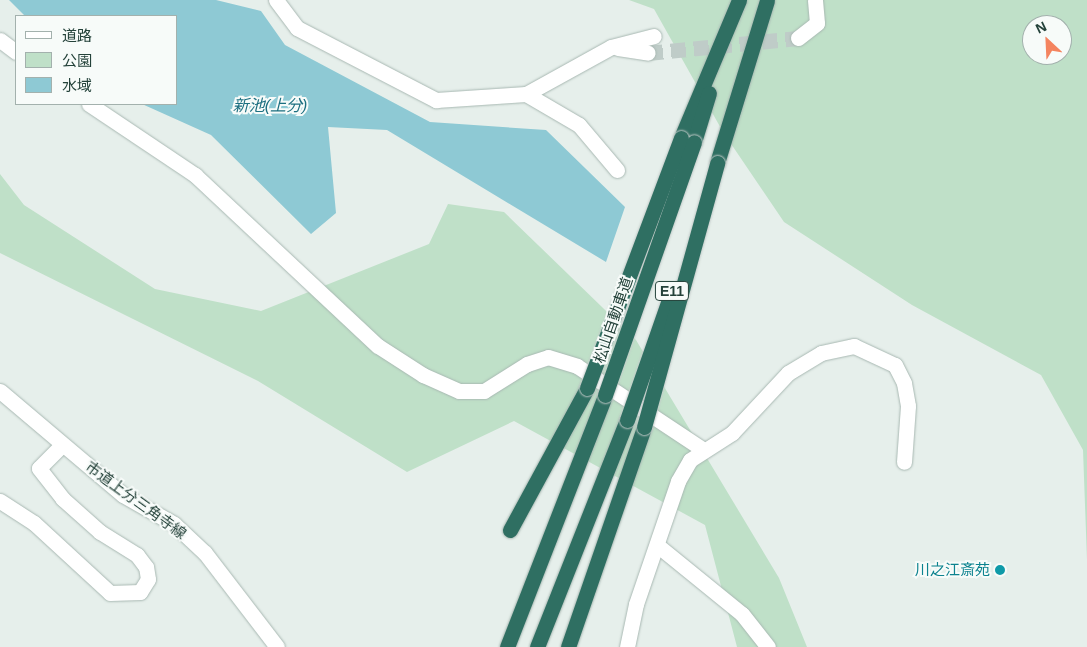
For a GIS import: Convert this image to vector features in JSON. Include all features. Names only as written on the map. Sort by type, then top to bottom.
[{"type":"highway","points":[[510,530],[587,388],[688,140],[739,0]]},
{"type":"highway","name":"E11","points":[[537,647],[627,420],[717,163],[767,0]]},
{"type":"highway","name":"松山自動車道","points":[[507,647],[605,396],[688,140]]},
{"type":"highway","points":[[568,647],[644,427],[717,163]]},
{"type":"street","points":[[276,0],[297,28],[436,100],[526,94],[611,47],[654,36]]},
{"type":"street","points":[[798,38],[817,23],[815,0]]},
{"type":"street","points":[[0,40],[15,51]]},
{"type":"street","points":[[611,47],[648,53]]},
{"type":"street","points":[[526,94],[579,126],[617,170]]},
{"type":"street","points":[[90,105],[195,175],[378,346],[423,375],[459,391],[484,391],[527,364],[548,358],[577,366],[704,450]]},
{"type":"street","points":[[627,647],[636,604],[678,482],[690,460],[732,434],[788,374],[821,353],[854,346],[895,365],[904,383],[904,462]]},
{"type":"street","name":"市道上分三角寺線","points":[[0,391],[62,446],[123,495],[174,524],[205,553],[277,647]]},
{"type":"street","points":[[0,501],[34,523],[110,593],[126,596],[140,592],[148,579],[146,567],[137,555],[100,532],[63,499],[39,468],[62,446]]},
{"type":"street","points":[[657,545],[742,614],[768,647]]},
{"type":"green space","points":[[629,0],[1087,0],[1087,560],[1083,450],[1041,375],[912,305],[784,222],[723,132],[654,9]]},
{"type":"green space","points":[[0,174],[24,205],[155,289],[261,311],[429,244],[448,204],[504,212],[636,340],[779,578],[807,647],[737,647],[705,525],[514,421],[407,472],[258,381],[0,253]]},
{"type":"water","name":"新池(上分)","points":[[9,0],[216,0],[261,11],[285,45],[430,122],[546,130],[625,207],[606,262],[387,130],[328,127],[336,213],[311,234],[211,135],[144,105],[178,105],[178,15],[24,15]]},
{"type":"tunnel","points":[[648,53],[798,38]]},
{"type":"place","name":"川之江斎苑","points":[[1000,570]]}]
